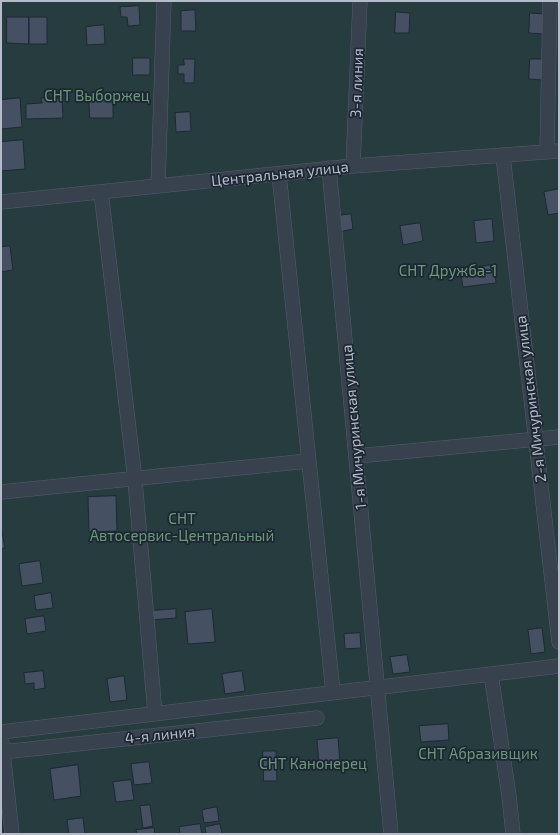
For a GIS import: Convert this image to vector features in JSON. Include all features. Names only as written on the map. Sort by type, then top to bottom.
[{"type":"street","points":[[158,186],[164,1]]},
{"type":"street","name":"3-я линия","points":[[354,166],[360,1]]},
{"type":"street","points":[[550,1],[546,138],[553,151]]},
{"type":"street","name":"Центральная улица","points":[[1,202],[329,168],[503,156],[553,151]]},
{"type":"street","name":"2-я Мичуринская улица","points":[[503,156],[559,642]]},
{"type":"street","name":"1-я Мичуринская улица","points":[[329,168],[391,834]]},
{"type":"street","points":[[279,174],[333,692]]},
{"type":"street","points":[[101,192],[134,480],[155,714]]},
{"type":"street","points":[[357,456],[559,437]]},
{"type":"street","points":[[1,492],[308,462]]},
{"type":"street","points":[[12,834],[1,732],[377,686],[559,666]]},
{"type":"street","points":[[490,674],[509,796],[513,834]]},
{"type":"street","name":"4-я линия","points":[[3,752],[317,718]]},
{"type":"green space","points":[[1,1],[559,1],[559,834],[12,834],[1,732]]},
{"type":"building","points":[[139,6],[140,25],[128,26],[127,17],[121,17],[120,7]]},
{"type":"building","points":[[195,10],[196,31],[181,31],[181,11]]},
{"type":"building","points":[[396,12],[410,13],[409,33],[395,33]]},
{"type":"building","points":[[530,13],[544,14],[543,34],[529,33]]},
{"type":"building","points":[[7,17],[29,17],[29,44],[7,43]]},
{"type":"building","points":[[29,17],[47,17],[47,44],[29,44]]},
{"type":"building","points":[[104,25],[105,44],[87,45],[86,27]]},
{"type":"building","points":[[133,58],[150,58],[150,75],[133,75]]},
{"type":"building","points":[[184,59],[195,59],[194,83],[184,83],[184,74],[178,74],[178,65],[184,65]]},
{"type":"building","points":[[530,59],[544,59],[543,80],[529,79]]},
{"type":"building","points":[[20,98],[22,127],[1,129],[1,100]]},
{"type":"building","points":[[41,98],[62,98],[63,118],[26,119],[26,104],[42,103]]},
{"type":"building","points":[[89,98],[113,98],[113,118],[90,118]]},
{"type":"building","points":[[190,112],[191,131],[176,132],[175,113]]},
{"type":"building","points":[[23,140],[25,169],[1,171],[1,142]]},
{"type":"building","points":[[559,189],[559,213],[548,215],[544,192]]},
{"type":"building","points":[[351,214],[353,229],[339,232],[337,216]]},
{"type":"building","points":[[492,219],[494,241],[476,243],[474,221]]},
{"type":"building","points":[[420,223],[423,241],[403,245],[400,226]]},
{"type":"building","points":[[10,246],[13,270],[1,272],[1,247]]},
{"type":"building","points":[[494,265],[496,283],[463,287],[460,269]]},
{"type":"building","points":[[116,496],[117,531],[89,532],[88,497]]},
{"type":"building","points":[[1,526],[5,548],[1,549]]},
{"type":"building","points":[[40,561],[43,583],[22,586],[19,564]]},
{"type":"building","points":[[51,593],[53,608],[36,610],[34,596]]},
{"type":"building","points":[[176,609],[176,618],[150,620],[149,611]]},
{"type":"building","points":[[212,609],[215,642],[188,644],[185,612]]},
{"type":"building","points":[[44,616],[46,631],[27,634],[25,619]]},
{"type":"building","points":[[542,628],[545,652],[531,654],[528,630]]},
{"type":"building","points":[[360,633],[361,648],[345,649],[344,634]]},
{"type":"building","points":[[407,655],[410,672],[393,674],[390,657]]},
{"type":"building","points":[[43,671],[45,688],[34,690],[34,683],[25,684],[24,673]]},
{"type":"building","points":[[242,671],[245,691],[225,694],[222,674]]},
{"type":"building","points":[[124,676],[127,700],[110,702],[107,679]]},
{"type":"building","points":[[448,724],[449,740],[421,742],[419,726]]},
{"type":"building","points":[[338,738],[340,763],[319,765],[317,740]]},
{"type":"building","points":[[263,751],[276,751],[277,781],[264,781]]},
{"type":"building","points":[[149,762],[152,783],[134,785],[131,764]]},
{"type":"building","points":[[78,765],[81,796],[54,800],[50,769]]},
{"type":"building","points":[[131,780],[134,800],[116,802],[113,782]]},
{"type":"building","points":[[150,805],[153,826],[143,828],[140,806]]},
{"type":"building","points":[[217,807],[219,821],[204,823],[202,810]]},
{"type":"building","points":[[83,818],[85,834],[69,834],[67,820]]},
{"type":"building","points":[[200,824],[202,834],[180,834],[179,827]]},
{"type":"building","points":[[220,824],[222,834],[206,834],[205,827]]},
{"type":"building","points":[[154,828],[155,834],[137,834],[136,830]]},
{"type":"park label","name":"СНТ Выборжец","points":[[97,96]]},
{"type":"park label","name":"СНТ Дружба-1","points":[[448,271]]},
{"type":"park label","name":"СНТ Автосервис-Центральный","points":[[182,528]]},
{"type":"park label","name":"СНТ Абразивщик","points":[[478,754]]},
{"type":"park label","name":"СНТ Канонерец","points":[[313,764]]}]
